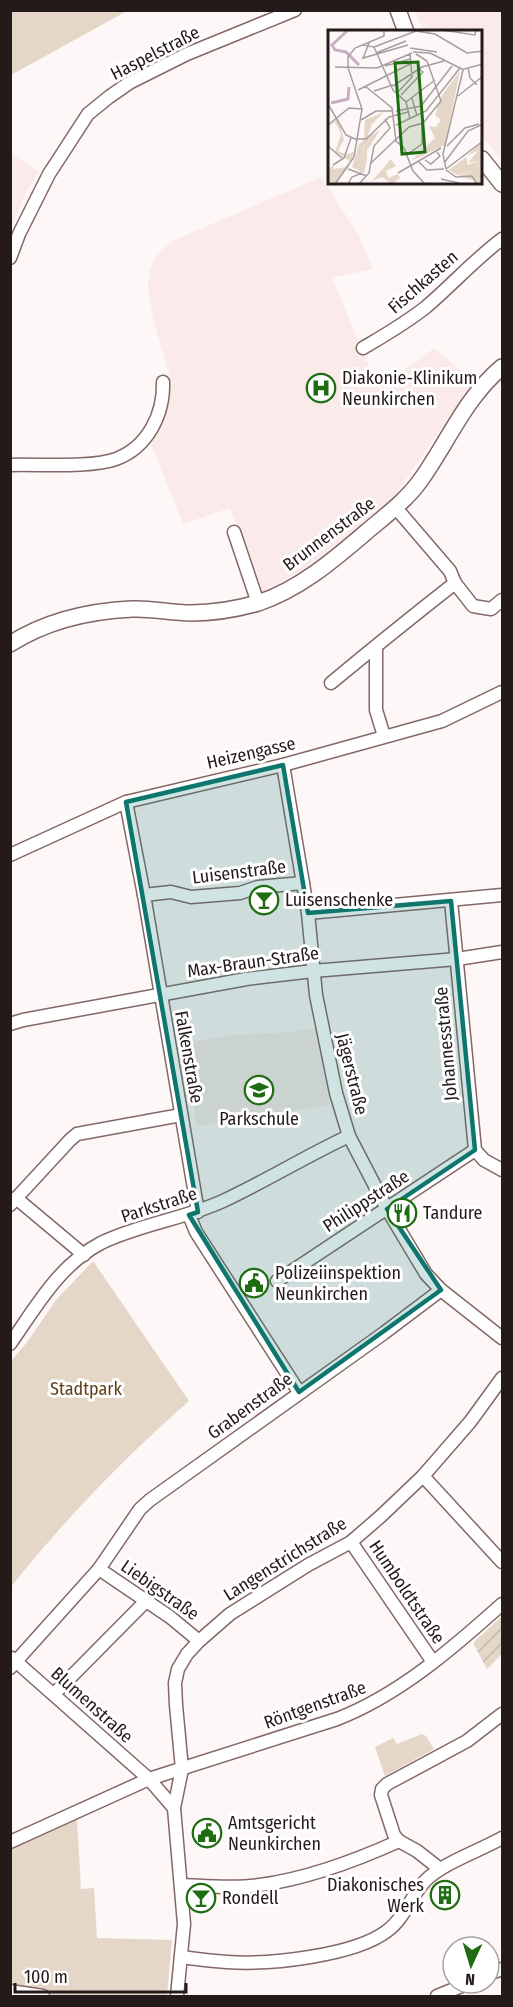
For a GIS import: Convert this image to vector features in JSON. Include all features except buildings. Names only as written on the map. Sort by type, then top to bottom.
[{"type":"street","name":"Haspelstraße","points":[[10,258],[19,234],[49,174],[88,114],[129,83],[167,64],[295,10]]},
{"type":"street","points":[[398,10],[405,30]]},
{"type":"street","points":[[483,160],[502,184]]},
{"type":"street","name":"Fischkasten","points":[[363,348],[401,326],[426,307],[460,273],[502,238]]},
{"type":"street","name":"Brunnenstraße","points":[[12,639],[88,613],[133,609],[190,613],[225,610],[258,603],[283,592],[308,578],[342,553],[396,508],[422,479],[471,398],[502,367]]},
{"type":"street","points":[[10,465],[97,463],[117,459],[143,441],[153,426],[162,404],[163,382]]},
{"type":"street","points":[[396,508],[450,571],[454,583],[473,606],[490,609],[502,600]]},
{"type":"street","points":[[234,532],[258,603]]},
{"type":"street","points":[[332,683],[454,583]]},
{"type":"street","points":[[376,647],[376,710],[384,736]]},
{"type":"street","name":"Heizengasse","points":[[10,855],[126,802],[283,765],[442,721],[502,692]]},
{"type":"street","name":"Jägerstraße","points":[[283,765],[308,913],[313,971],[329,1060],[349,1136],[418,1262],[441,1290],[502,1338]]},
{"type":"street","name":"Falkenstraße","points":[[126,802],[182,1115],[196,1232],[299,1392]]},
{"type":"street","name":"Luisenstraße","points":[[144,895],[171,892],[191,897],[240,893],[258,887],[303,883]]},
{"type":"street","points":[[308,913],[502,896]]},
{"type":"street","name":"Johannesstraße","points":[[451,901],[475,1150]]},
{"type":"street","name":"Max-Braun-Straße","points":[[10,1024],[160,994],[246,980],[313,971],[457,959],[502,952]]},
{"type":"street","points":[[84,1255],[13,1202],[77,1134],[182,1115]]},
{"type":"street","name":"Parkstraße","points":[[10,1344],[46,1290],[84,1255],[107,1241],[194,1213],[223,1201],[349,1136]]},
{"type":"street","points":[[475,1150],[484,1160],[502,1170]]},
{"type":"street","name":"Philippstraße","points":[[277,1281],[475,1150]]},
{"type":"street","name":"Grabenstraße","points":[[12,1662],[99,1569],[140,1509],[150,1500],[441,1290]]},
{"type":"street","name":"Langenstrichstraße","points":[[177,1996],[184,1924],[174,1808],[182,1769],[176,1683],[178,1669],[187,1654],[199,1641],[230,1614],[308,1565],[351,1542],[423,1476],[470,1422],[502,1378]]},
{"type":"street","points":[[423,1476],[502,1562]]},
{"type":"street","name":"Humboldtstraße","points":[[351,1542],[433,1662]]},
{"type":"street","name":"Liebigstraße","points":[[99,1569],[199,1641]]},
{"type":"street","points":[[54,1694],[146,1601]]},
{"type":"street","name":"Röntgenstraße","points":[[10,1842],[148,1779],[365,1709],[433,1662],[502,1604]]},
{"type":"street","name":"Blumenstraße","points":[[12,1662],[54,1694],[148,1779],[174,1808]]},
{"type":"street","points":[[441,1869],[399,1841],[394,1835],[381,1795],[382,1789],[387,1784],[467,1741],[502,1714]]},
{"type":"street","points":[[181,1957],[227,1962],[267,1961],[320,1955],[361,1944],[388,1930],[399,1919],[427,1879],[441,1869],[502,1838]]},
{"type":"street","points":[[182,1885],[258,1886],[317,1871],[399,1841]]},
{"type":"street","points":[[10,1991],[43,1996]]},
{"type":"highlighted area","points":[[283,765],[308,913],[451,901],[475,1150],[387,1209],[441,1290],[299,1392],[189,1215],[198,1212],[126,802]]},
{"type":"shaded area","points":[[415,11],[502,11],[502,160],[483,137],[483,30],[424,30]]},
{"type":"shaded area","points":[[11,153],[39,172],[25,194],[11,229]]},
{"type":"shaded area","name":"Diakonie-Klinikum Neunkirchen","points":[[321,177],[358,234],[373,269],[332,278],[376,382],[405,370],[434,348],[476,383],[452,412],[392,500],[305,569],[263,591],[230,508],[183,524],[151,445],[164,418],[170,393],[169,374],[154,322],[148,288],[150,269],[157,255],[172,241]]},
{"type":"shaded area","name":"Parkschule","points":[[315,1028],[330,1105],[197,1126],[183,1043],[233,1035],[290,1032]]},
{"type":"green space","points":[[11,10],[127,10],[127,11],[11,75]]},
{"type":"green space","name":"Stadtpark","points":[[93,1261],[189,1401],[96,1490],[11,1587],[11,1361],[28,1341],[56,1300]]},
{"type":"green space","points":[[502,1616],[502,1654],[487,1669],[473,1643]]},
{"type":"green space","points":[[422,1734],[426,1736],[434,1749],[385,1776],[375,1747],[393,1738],[397,1744]]},
{"type":"green space","points":[[77,1819],[81,1889],[94,1888],[97,1938],[172,1940],[167,1996],[11,1996],[10,1849]]},
{"type":"place","name":"Diakonie-Klinikum Neunkirchen","points":[[321,388]]},
{"type":"place","name":"Luisenschenke","points":[[264,900]]},
{"type":"place","name":"Parkschule","points":[[259,1090]]},
{"type":"place","name":"Tandure","points":[[402,1213]]},
{"type":"place","name":"Polizeiinspektion Neunkirchen","points":[[254,1283]]},
{"type":"place","name":"Amtsgericht Neunkirchen","points":[[207,1833]]},
{"type":"place","name":"Diakonisches Werk","points":[[445,1895]]},
{"type":"place","name":"Rondell","points":[[201,1898]]}]
